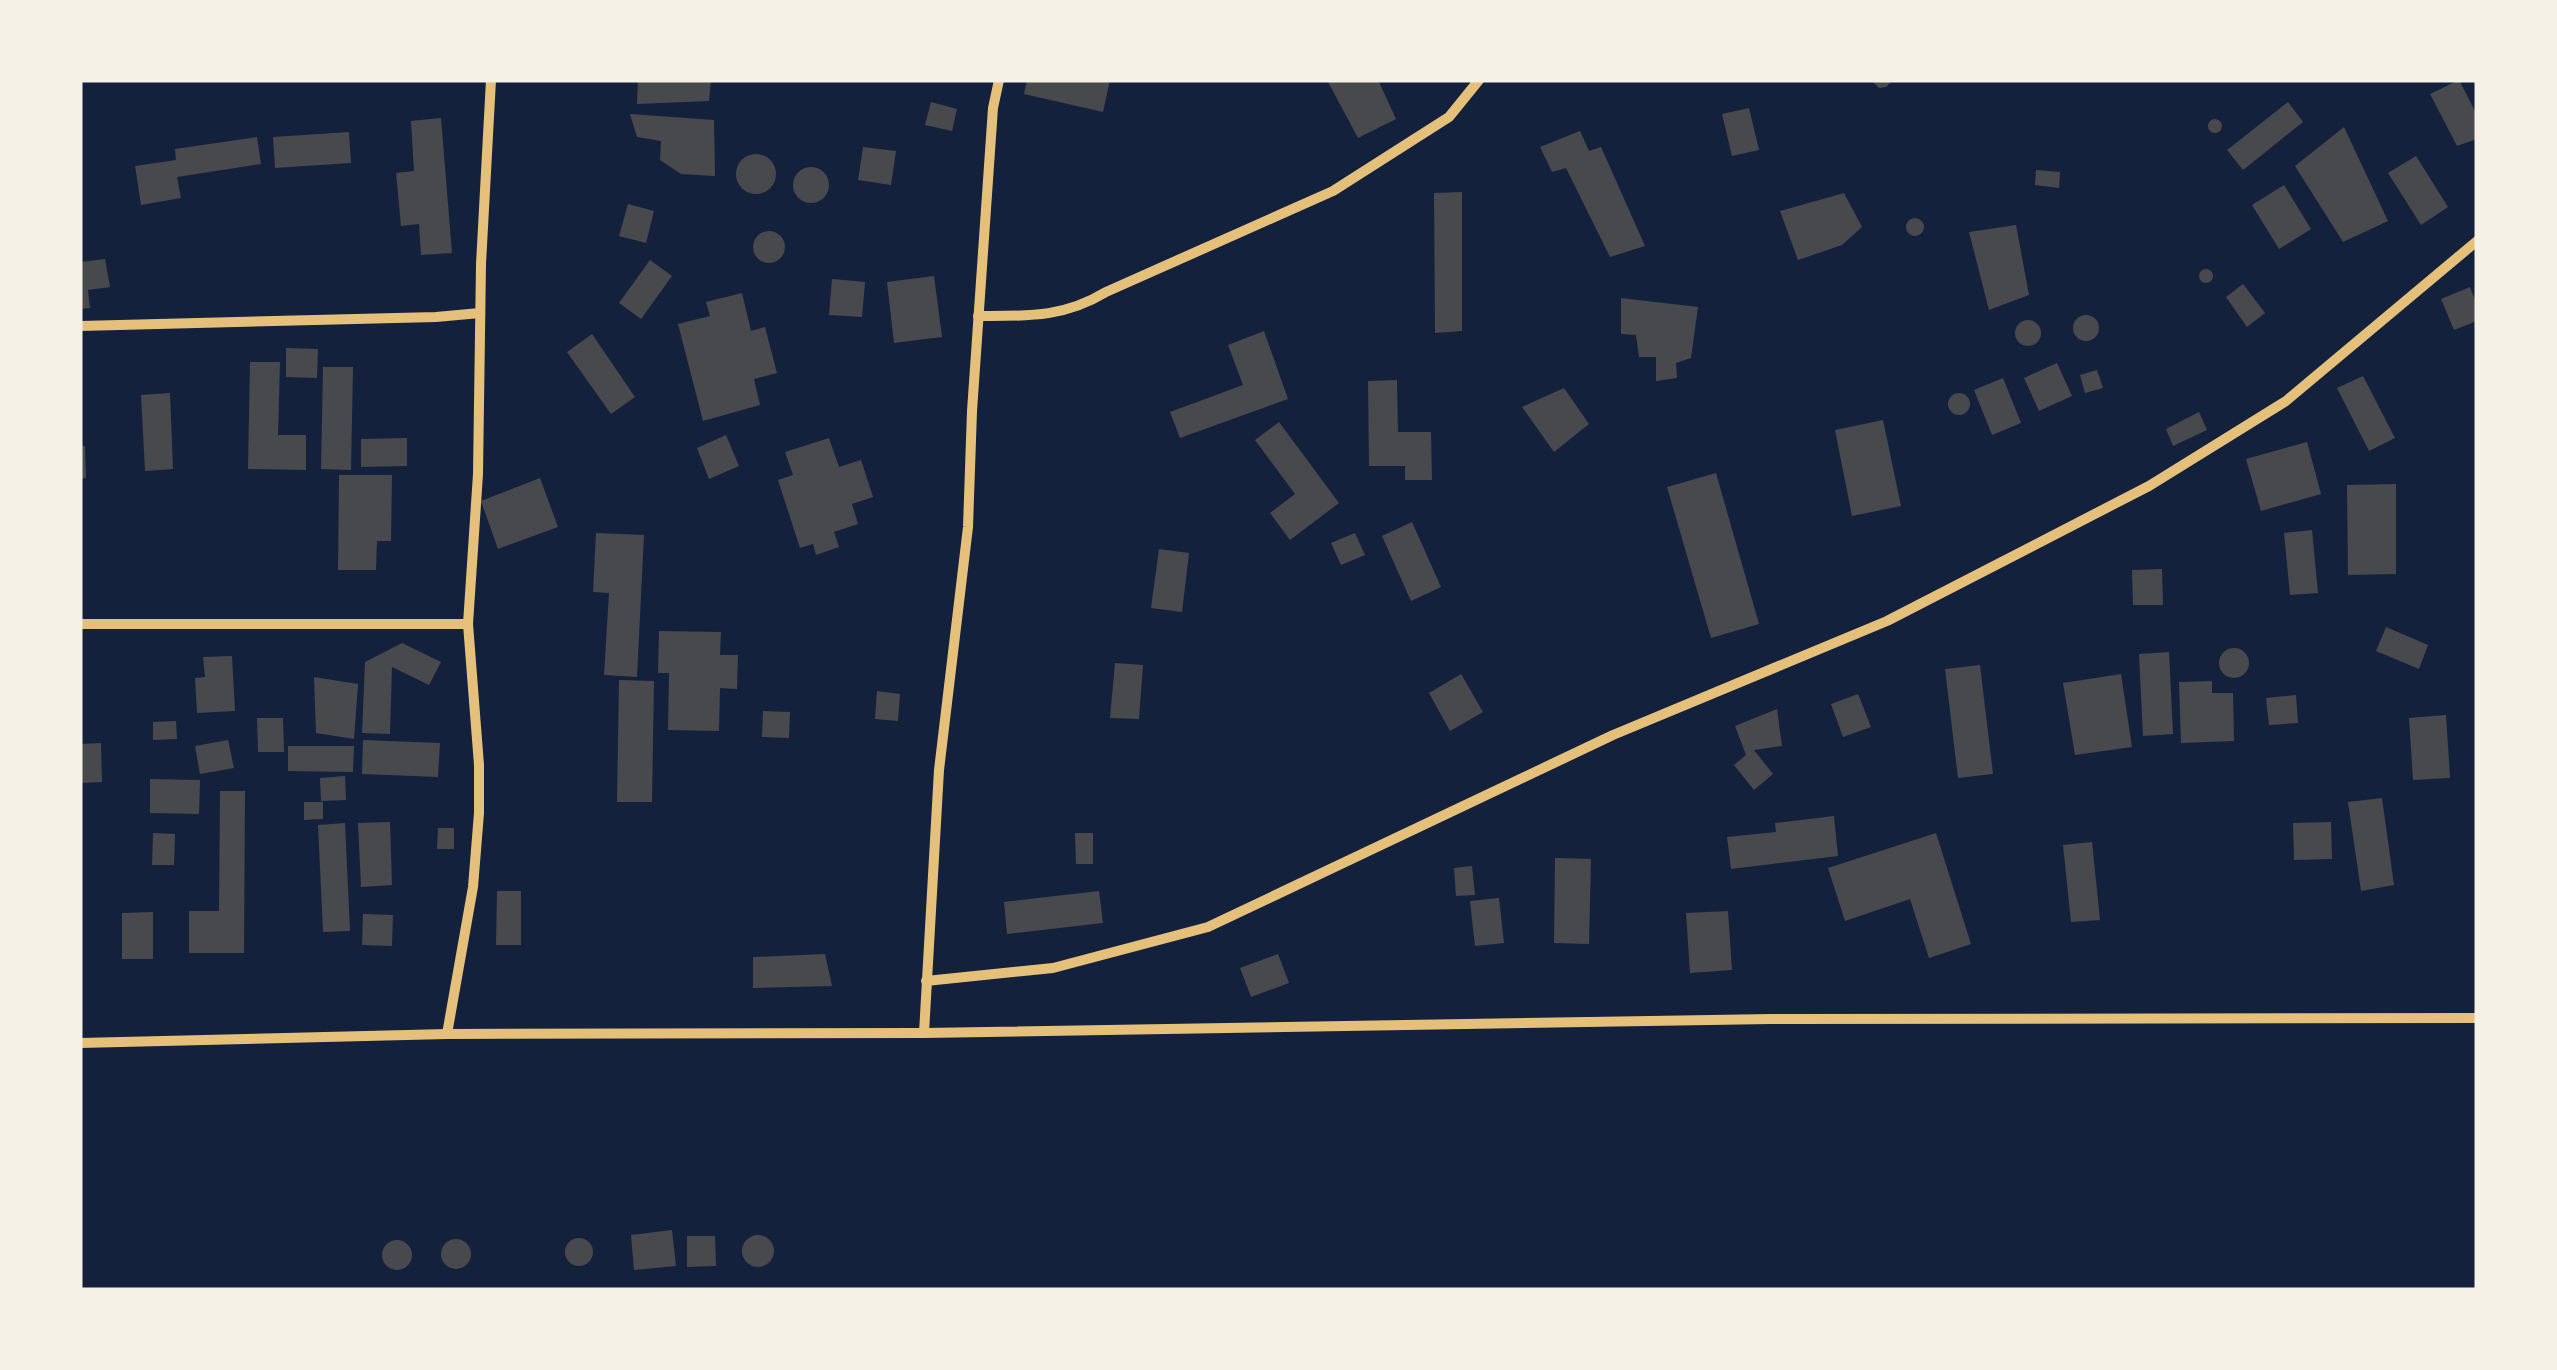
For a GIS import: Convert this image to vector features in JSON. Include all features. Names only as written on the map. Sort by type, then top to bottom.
[{"type":"street","points":[[447,1034],[473,886],[479,813],[468,624],[478,474],[490,80]]},
{"type":"street","points":[[924,1032],[939,770],[968,527],[978,316],[993,108],[999,80]]},
{"type":"street","points":[[978,316],[1046,315],[1080,308],[1106,292],[1332,191],[1448,117],[1479,80]]},
{"type":"street","points":[[926,980],[1052,968],[1208,928],[1613,735],[1887,621],[2149,486],[2286,401],[2477,241]]},
{"type":"street","points":[[80,326],[480,313]]},
{"type":"street","points":[[80,624],[468,624]]},
{"type":"street","points":[[80,1043],[447,1034],[924,1032],[1771,1018],[2477,1018]]},
{"type":"building","points":[[638,80],[711,80],[709,101],[637,104]]},
{"type":"building","points":[[1027,80],[1110,80],[1103,112],[1024,94]]},
{"type":"building","points":[[1327,80],[1378,80],[1396,119],[1358,138]]},
{"type":"building","points":[[1871,80],[1893,80],[1879,88]]},
{"type":"building","points":[[2459,80],[2477,115],[2477,139],[2457,146],[2430,94]]},
{"type":"building","points":[[931,102],[957,109],[952,131],[925,125]]},
{"type":"building","points":[[2288,102],[2303,122],[2243,170],[2227,150]]},
{"type":"building","points":[[1749,108],[1759,150],[1732,156],[1722,114]]},
{"type":"building","points":[[630,114],[714,120],[715,176],[681,174],[660,160],[661,141],[637,137]]},
{"type":"building","points":[[441,118],[452,253],[421,255],[419,224],[401,226],[396,173],[414,171],[411,121]]},
{"type":"building","points":[[2215,119],[2222,126],[2215,133],[2208,126]]},
{"type":"building","points":[[2344,127],[2388,221],[2343,242],[2295,166]]},
{"type":"building","points":[[1580,131],[1589,151],[1601,147],[1645,246],[1610,257],[1566,168],[1552,172],[1540,147]]},
{"type":"building","points":[[349,132],[351,163],[275,168],[273,137]]},
{"type":"building","points":[[257,137],[261,164],[177,177],[181,198],[141,205],[135,166],[176,160],[175,149]]},
{"type":"building","points":[[863,147],[896,151],[891,185],[858,180]]},
{"type":"building","points":[[756,154],[770,160],[776,174],[770,188],[756,194],[742,188],[736,174],[742,160]]},
{"type":"building","points":[[2416,156],[2448,207],[2421,225],[2388,173]]},
{"type":"building","points":[[811,167],[824,172],[829,185],[824,198],[811,203],[798,198],[793,185],[798,172]]},
{"type":"building","points":[[2036,170],[2060,172],[2059,188],[2035,185]]},
{"type":"building","points":[[2284,185],[2311,229],[2279,249],[2252,205]]},
{"type":"building","points":[[1462,192],[1462,331],[1435,333],[1434,193]]},
{"type":"building","points":[[1844,193],[1862,227],[1842,245],[1798,260],[1780,211]]},
{"type":"building","points":[[628,204],[654,211],[646,243],[619,236]]},
{"type":"building","points":[[1915,218],[1924,227],[1915,236],[1906,227]]},
{"type":"building","points":[[2016,225],[2029,295],[1989,310],[1969,232]]},
{"type":"building","points":[[769,231],[780,236],[785,247],[780,258],[769,263],[758,258],[753,247],[758,236]]},
{"type":"building","points":[[105,259],[110,287],[88,290],[90,308],[80,309],[80,262]]},
{"type":"building","points":[[650,260],[672,276],[641,319],[619,303]]},
{"type":"building","points":[[2206,269],[2213,276],[2206,283],[2199,276]]},
{"type":"building","points":[[934,276],[942,337],[894,343],[887,282]]},
{"type":"building","points":[[832,279],[865,282],[862,317],[829,315]]},
{"type":"building","points":[[2243,284],[2265,313],[2247,327],[2226,297]]},
{"type":"building","points":[[2470,287],[2477,305],[2477,321],[2454,330],[2441,299]]},
{"type":"building","points":[[742,293],[751,331],[765,327],[777,373],[754,379],[760,405],[703,421],[678,324],[710,316],[706,302]]},
{"type":"building","points":[[1621,298],[1698,307],[1691,358],[1676,363],[1677,378],[1656,381],[1656,357],[1639,357],[1636,335],[1621,334]]},
{"type":"building","points":[[2086,315],[2095,319],[2099,328],[2095,337],[2086,341],[2077,337],[2073,328],[2077,319]]},
{"type":"building","points":[[2028,320],[2037,324],[2041,333],[2037,342],[2028,346],[2019,342],[2015,333],[2019,324]]},
{"type":"building","points":[[1264,331],[1288,399],[1180,438],[1170,412],[1243,385],[1228,345]]},
{"type":"building","points":[[592,334],[635,397],[611,414],[567,352]]},
{"type":"building","points":[[286,348],[318,349],[317,378],[286,377]]},
{"type":"building","points":[[250,362],[280,362],[278,435],[306,435],[306,470],[248,469]]},
{"type":"building","points":[[2057,363],[2072,396],[2039,411],[2024,378]]},
{"type":"building","points":[[323,367],[353,367],[351,470],[321,469]]},
{"type":"building","points":[[2097,370],[2103,388],[2085,393],[2080,375]]},
{"type":"building","points":[[2363,376],[2395,438],[2369,451],[2337,388]]},
{"type":"building","points":[[2003,378],[2021,423],[1992,435],[1974,390]]},
{"type":"building","points":[[1397,380],[1398,432],[1431,432],[1432,480],[1405,480],[1405,466],[1369,466],[1368,381]]},
{"type":"building","points":[[1564,388],[1589,424],[1554,452],[1522,407]]},
{"type":"building","points":[[170,393],[173,469],[145,471],[141,395]]},
{"type":"building","points":[[1955,393],[1963,393],[1970,404],[1963,415],[1955,415],[1948,408],[1948,400]]},
{"type":"building","points":[[2199,412],[2207,430],[2173,446],[2166,429]]},
{"type":"building","points":[[1883,420],[1901,506],[1852,516],[1835,430]]},
{"type":"building","points":[[1279,422],[1339,503],[1290,540],[1270,513],[1295,494],[1255,440]]},
{"type":"building","points":[[726,435],[739,466],[709,479],[697,448]]},
{"type":"building","points":[[407,438],[407,466],[361,467],[361,439]]},
{"type":"building","points":[[829,438],[839,467],[861,460],[873,497],[852,504],[858,524],[834,532],[839,547],[816,555],[813,544],[800,548],[778,480],[793,475],[785,452]]},
{"type":"building","points":[[2307,442],[2321,494],[2261,511],[2246,459]]},
{"type":"building","points":[[80,446],[85,446],[86,478],[80,479]]},
{"type":"building","points":[[1716,473],[1759,624],[1711,638],[1667,487]]},
{"type":"building","points":[[339,475],[392,475],[391,541],[377,541],[376,570],[338,570]]},
{"type":"building","points":[[540,478],[558,527],[498,549],[481,501]]},
{"type":"building","points":[[2396,484],[2396,574],[2348,575],[2347,485]]},
{"type":"building","points":[[1412,522],[1441,587],[1411,601],[1382,536]]},
{"type":"building","points":[[2312,530],[2318,593],[2290,595],[2284,533]]},
{"type":"building","points":[[596,533],[644,535],[637,677],[604,675],[609,593],[593,592]]},
{"type":"building","points":[[1355,533],[1365,555],[1341,565],[1331,543]]},
{"type":"building","points":[[1159,549],[1189,553],[1182,612],[1151,608]]},
{"type":"building","points":[[2162,569],[2163,605],[2133,605],[2132,570]]},
{"type":"building","points":[[2386,627],[2428,645],[2419,669],[2376,651]]},
{"type":"building","points":[[659,631],[721,632],[720,655],[738,655],[737,689],[720,688],[719,731],[668,730],[669,673],[658,673]]},
{"type":"building","points":[[402,643],[441,662],[429,685],[392,667],[390,734],[362,733],[365,662]]},
{"type":"building","points":[[2234,648],[2244,653],[2249,663],[2244,673],[2234,678],[2224,673],[2219,663],[2224,653]]},
{"type":"building","points":[[2169,652],[2173,734],[2143,736],[2139,654]]},
{"type":"building","points":[[232,656],[235,711],[197,713],[195,678],[205,677],[203,657]]},
{"type":"building","points":[[1115,663],[1143,665],[1139,719],[1110,718]]},
{"type":"building","points":[[1980,665],[1993,774],[1958,778],[1945,669]]},
{"type":"building","points":[[1461,674],[1483,712],[1450,731],[1429,693]]},
{"type":"building","points":[[2121,674],[2132,747],[2075,755],[2063,683]]},
{"type":"building","points":[[314,677],[358,684],[354,739],[316,733]]},
{"type":"building","points":[[619,680],[654,681],[652,802],[617,802]]},
{"type":"building","points":[[2212,681],[2212,693],[2233,693],[2234,741],[2181,743],[2179,682]]},
{"type":"building","points":[[877,691],[900,694],[898,721],[875,719]]},
{"type":"building","points":[[1858,694],[1871,727],[1843,737],[1831,704]]},
{"type":"building","points":[[2296,695],[2298,723],[2269,725],[2266,698]]},
{"type":"building","points":[[1777,709],[1782,746],[1754,750],[1773,774],[1754,790],[1734,765],[1746,755],[1735,726]]},
{"type":"building","points":[[763,711],[790,712],[789,738],[762,737]]},
{"type":"building","points":[[2446,715],[2450,778],[2413,780],[2409,718]]},
{"type":"building","points":[[257,718],[283,718],[284,752],[258,752]]},
{"type":"building","points":[[176,721],[177,739],[153,740],[153,722]]},
{"type":"building","points":[[228,740],[234,768],[200,774],[195,746]]},
{"type":"building","points":[[363,740],[440,743],[438,777],[362,774]]},
{"type":"building","points":[[101,743],[102,782],[80,783],[80,744]]},
{"type":"building","points":[[288,746],[354,746],[353,772],[288,771]]},
{"type":"building","points":[[345,776],[346,800],[321,801],[320,778]]},
{"type":"building","points":[[150,779],[200,780],[199,814],[150,813]]},
{"type":"building","points":[[220,791],[245,791],[244,953],[189,953],[189,911],[219,911]]},
{"type":"building","points":[[2382,798],[2394,885],[2361,891],[2348,802]]},
{"type":"building","points":[[304,802],[323,802],[323,819],[304,820]]},
{"type":"building","points":[[1834,816],[1838,856],[1731,869],[1727,837],[1776,832],[1775,823]]},
{"type":"building","points":[[390,822],[392,885],[361,887],[358,823]]},
{"type":"building","points":[[2331,822],[2332,859],[2294,860],[2293,823]]},
{"type":"building","points":[[345,823],[350,931],[323,932],[318,825]]},
{"type":"building","points":[[438,828],[454,828],[454,849],[437,849]]},
{"type":"building","points":[[153,833],[175,834],[174,865],[152,865]]},
{"type":"building","points":[[1075,833],[1093,833],[1093,864],[1076,864]]},
{"type":"building","points":[[1936,833],[1971,944],[1929,958],[1910,899],[1845,921],[1828,868]]},
{"type":"building","points":[[2092,842],[2100,920],[2071,922],[2063,845]]},
{"type":"building","points":[[1555,858],[1591,859],[1589,944],[1554,943]]},
{"type":"building","points":[[1472,866],[1475,895],[1456,896],[1454,868]]},
{"type":"building","points":[[497,891],[521,891],[521,945],[496,945]]},
{"type":"building","points":[[1099,891],[1103,923],[1007,934],[1004,902]]},
{"type":"building","points":[[1499,898],[1504,943],[1475,946],[1470,901]]},
{"type":"building","points":[[1728,911],[1732,970],[1690,973],[1686,913]]},
{"type":"building","points":[[153,912],[153,959],[122,959],[122,913]]},
{"type":"building","points":[[363,914],[393,915],[392,946],[362,945]]},
{"type":"building","points":[[825,954],[832,986],[753,988],[753,957]]},
{"type":"building","points":[[1278,954],[1289,983],[1251,997],[1240,968]]},
{"type":"building","points":[[672,1230],[676,1266],[634,1270],[631,1235]]},
{"type":"building","points":[[758,1235],[769,1240],[774,1251],[769,1262],[758,1267],[747,1262],[742,1251],[747,1240]]},
{"type":"building","points":[[687,1236],[715,1236],[716,1266],[687,1267]]},
{"type":"building","points":[[579,1238],[589,1242],[593,1252],[589,1262],[579,1266],[569,1262],[565,1252],[569,1242]]},
{"type":"building","points":[[456,1239],[470,1248],[471,1254],[462,1268],[456,1269],[442,1260],[441,1254],[450,1240]]},
{"type":"building","points":[[397,1240],[407,1245],[412,1255],[407,1265],[397,1270],[387,1265],[382,1255],[387,1245]]}]
